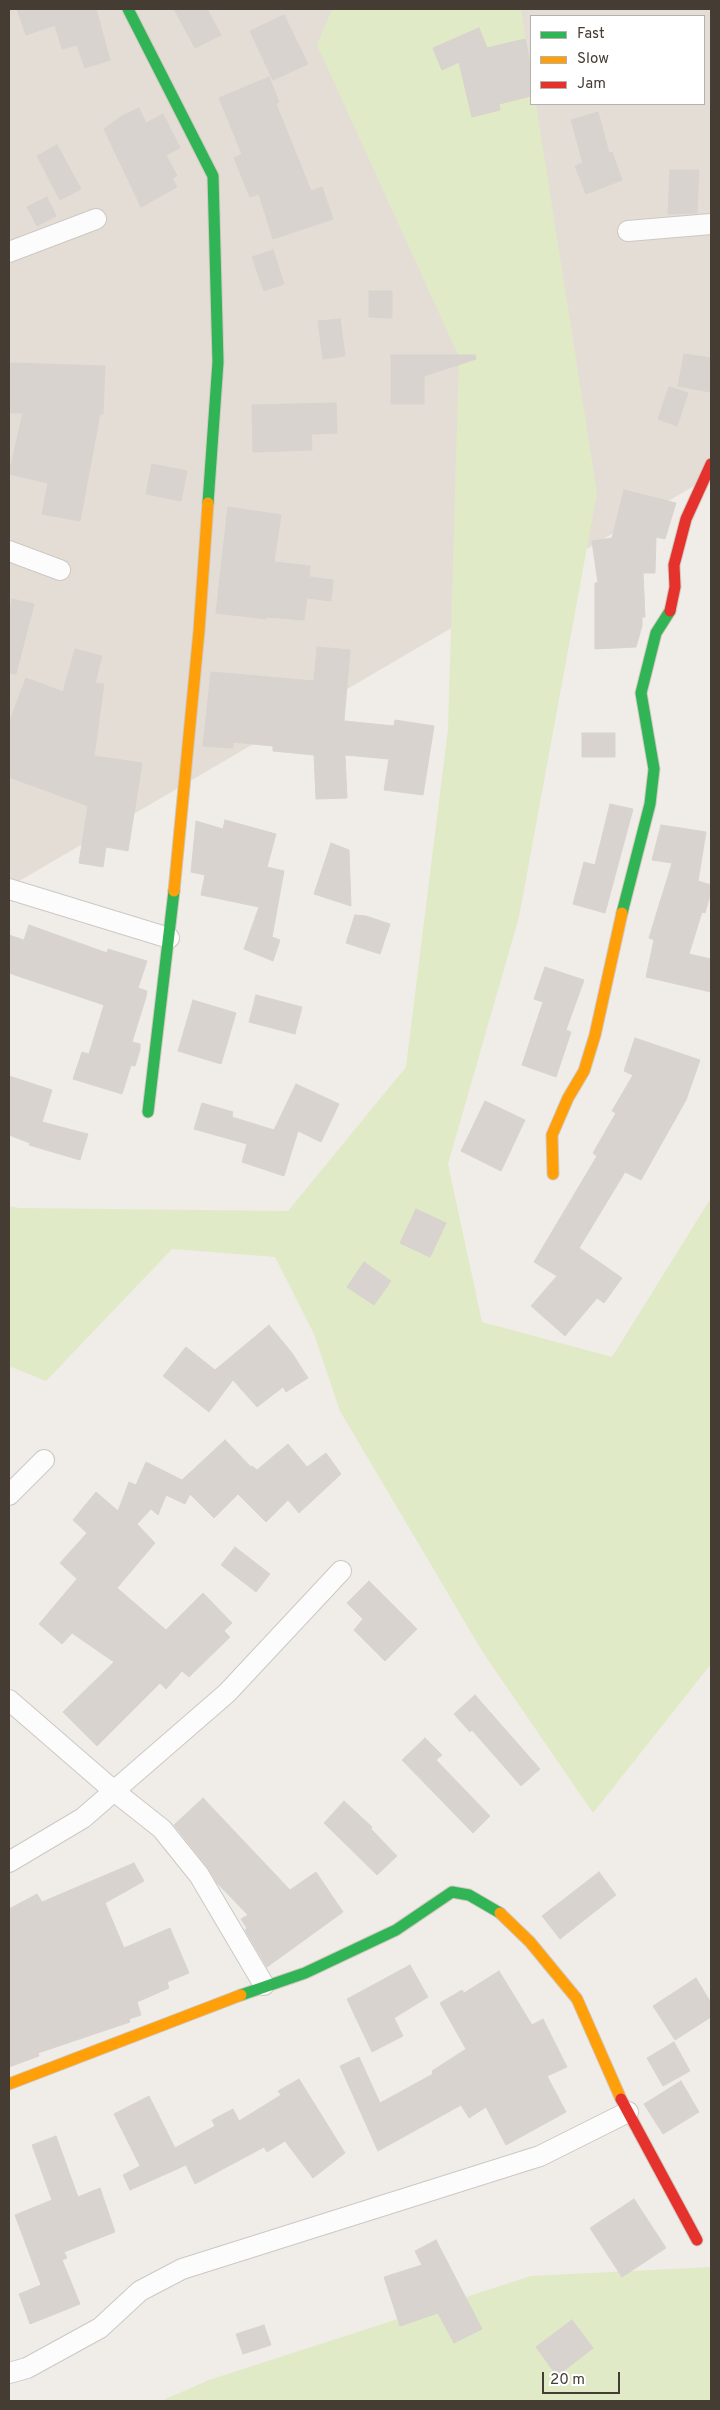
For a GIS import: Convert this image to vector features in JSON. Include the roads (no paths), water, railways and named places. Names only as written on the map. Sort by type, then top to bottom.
[{"type":"street","points":[[128,9],[213,176],[218,362],[199,631],[169,938],[148,1112]]},
{"type":"street","points":[[9,252],[96,219]]},
{"type":"street","points":[[628,231],[711,224]]},
{"type":"street","points":[[553,1174],[552,1135],[568,1098],[584,1071],[595,1034],[617,931],[650,804],[654,770],[641,693],[656,633],[672,609],[675,587],[674,565],[686,519],[711,464]]},
{"type":"street","points":[[9,551],[60,570]]},
{"type":"street","points":[[9,889],[169,938]]},
{"type":"street","points":[[9,1495],[44,1460]]},
{"type":"street","points":[[9,1862],[83,1818],[114,1792],[227,1692],[341,1571]]},
{"type":"street","points":[[9,1700],[114,1792],[162,1829],[199,1875],[264,1985]]},
{"type":"street","points":[[9,2084],[172,2023],[264,1985],[304,1973],[396,1930],[452,1892],[469,1895],[496,1909],[577,1999],[599,2045],[613,2083],[697,2240]]},
{"type":"street","points":[[9,2372],[27,2368],[100,2328],[140,2291],[182,2269],[540,2156],[628,2112]]}]
